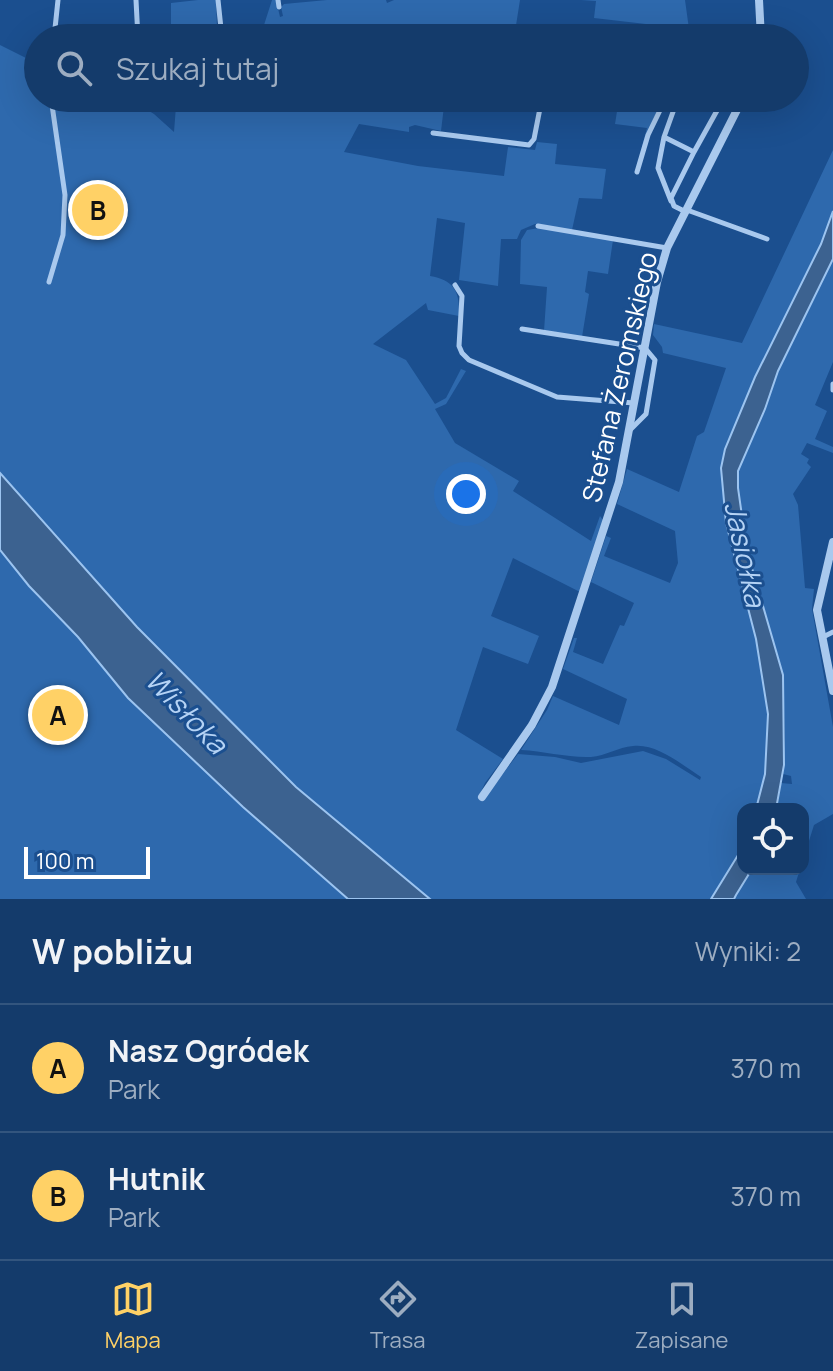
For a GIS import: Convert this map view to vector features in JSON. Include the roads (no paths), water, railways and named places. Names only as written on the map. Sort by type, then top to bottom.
[{"type":"street","points":[[759,0],[760,24]]},
{"type":"street","name":"Stefana Żeromskiego","points":[[482,797],[532,725],[552,687],[617,489],[657,282],[667,248],[736,112]]},
{"type":"street","points":[[833,542],[818,602],[833,691]]},
{"type":"lane","points":[[55,24],[58,0]]},
{"type":"lane","points":[[136,0],[137,24]]},
{"type":"lane","points":[[218,0],[221,24]]},
{"type":"lane","points":[[49,282],[63,235],[65,204],[53,112]]},
{"type":"lane","points":[[433,133],[529,145],[534,139],[539,112]]},
{"type":"lane","points":[[637,172],[648,135],[659,112]]},
{"type":"lane","points":[[673,112],[664,137],[658,171],[671,201],[686,211],[767,239]]},
{"type":"lane","points":[[671,201],[716,112]]},
{"type":"lane","points":[[664,137],[694,152]]},
{"type":"lane","points":[[538,226],[667,248]]},
{"type":"lane","points":[[455,285],[462,296],[459,346],[469,360],[557,397],[635,403]]},
{"type":"lane","points":[[522,329],[645,348],[655,360],[646,414],[631,429]]},
{"type":"lane","points":[[833,384],[833,390]]},
{"type":"lane","points":[[823,637],[833,632]]},
{"type":"water","name":"Jasiołka","points":[[833,211],[833,259],[778,371],[738,471],[747,551],[783,675],[784,765],[777,803],[758,803],[765,774],[768,714],[756,639],[726,523],[721,468],[725,449],[755,377],[821,244]]},
{"type":"water","name":"Wisłoka","points":[[0,473],[137,627],[296,787],[430,899],[348,899],[243,807],[128,698],[0,550]]},
{"type":"water","points":[[737,857],[737,875],[748,875],[734,899],[711,899]]},
{"type":"place","name":"Hutnik","points":[[98,210]]},
{"type":"place","name":"Nasz Ogródek","points":[[58,715]]}]
